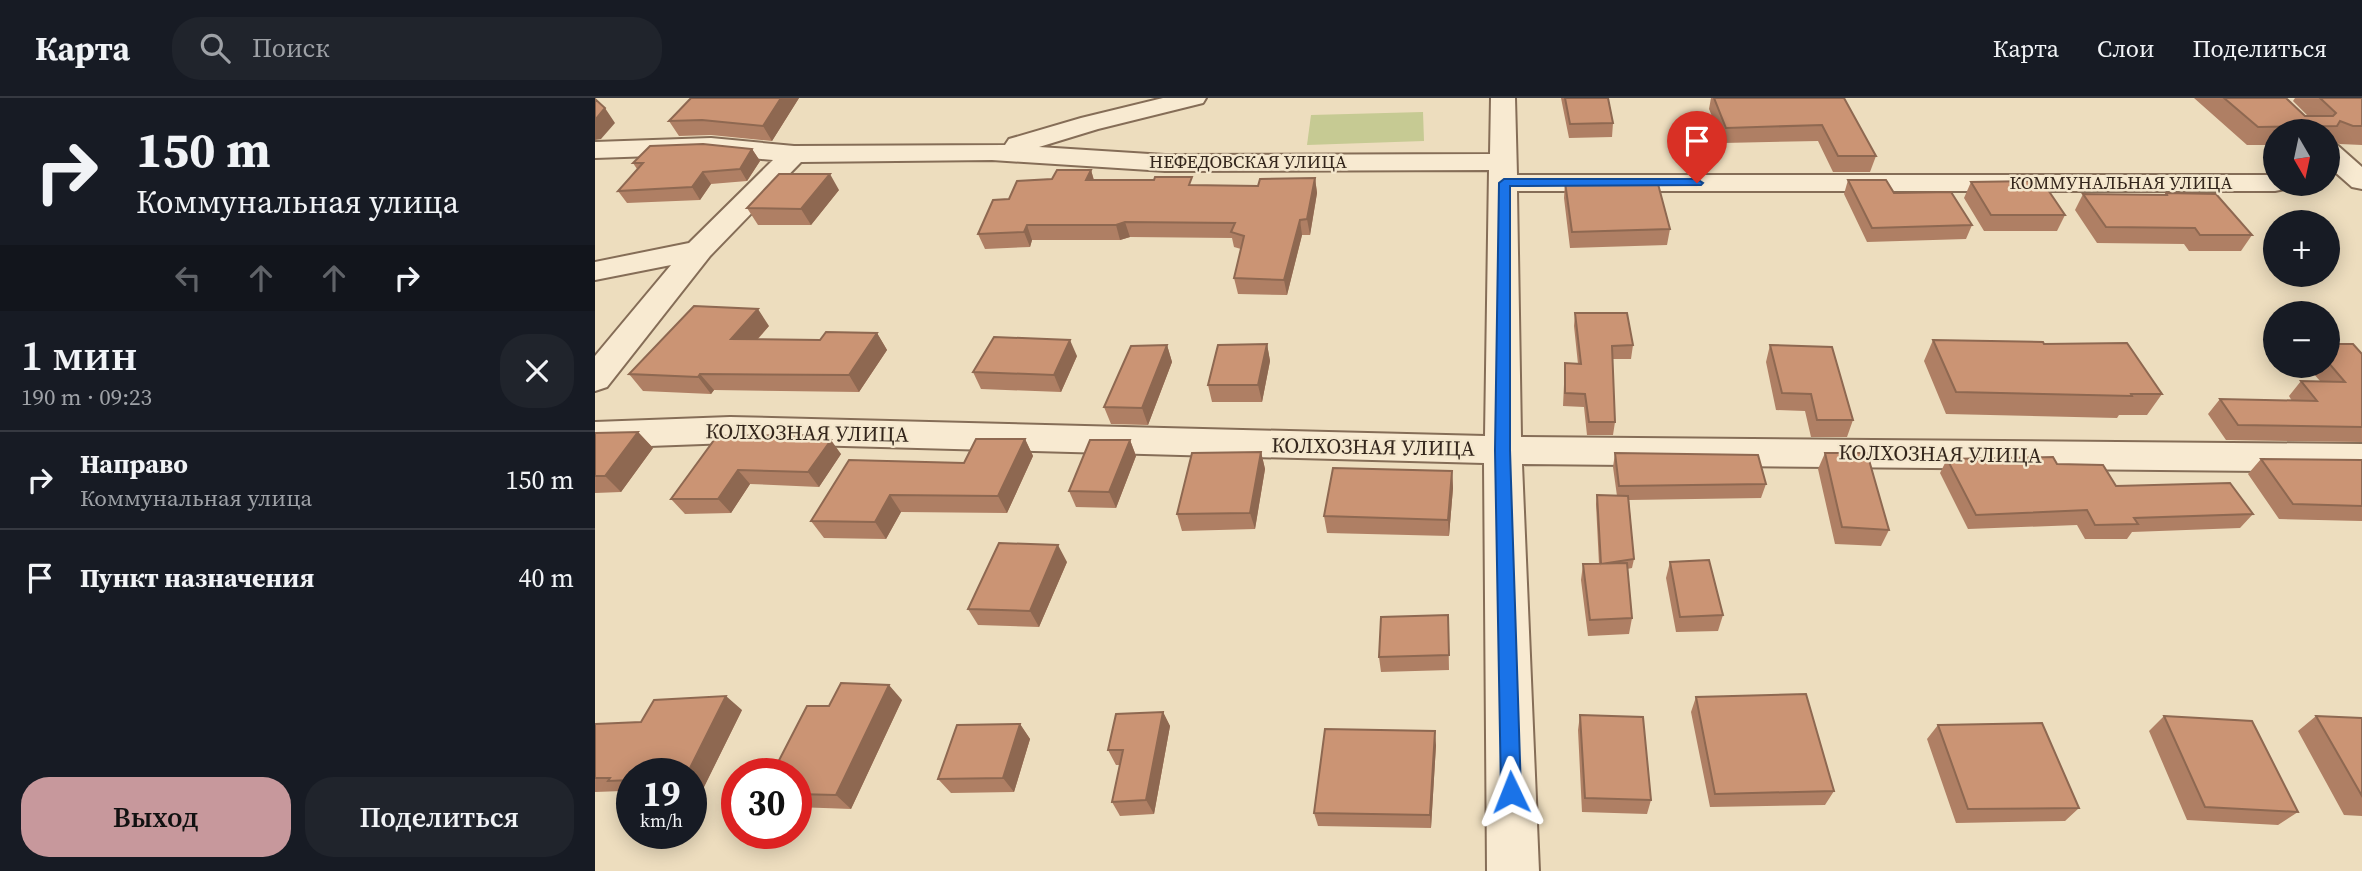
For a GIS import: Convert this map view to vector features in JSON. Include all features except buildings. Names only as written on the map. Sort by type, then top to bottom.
[{"type":"street","name":"НЕФЕДОВСКАЯ УЛИЦА","points":[[992,152],[1091,110],[1194,98]]},
{"type":"street","points":[[1503,98],[1503,450],[1513,871]]},
{"type":"street","name":"НЕФЕДОВСКАЯ УЛИЦА","points":[[595,150],[711,146],[794,154],[992,152],[1165,163],[1504,172]]},
{"type":"street","points":[[595,379],[699,250],[794,154]]},
{"type":"street","points":[[2340,161],[2362,182]]},
{"type":"street","name":"КОММУНАЛЬНАЯ УЛИЦА","points":[[1504,172],[2263,183]]},
{"type":"street","points":[[2340,183],[2362,182]]},
{"type":"street","points":[[595,271],[699,250]]},
{"type":"street","name":"КОЛХОЗНАЯ УЛИЦА","points":[[595,435],[730,430],[1503,450],[2362,457]]},
{"type":"green space","points":[[1423,112],[1424,141],[1307,145],[1311,115]]},
{"type":"route","points":[[1511,792],[1503,450],[1504,183],[1697,183]]}]
